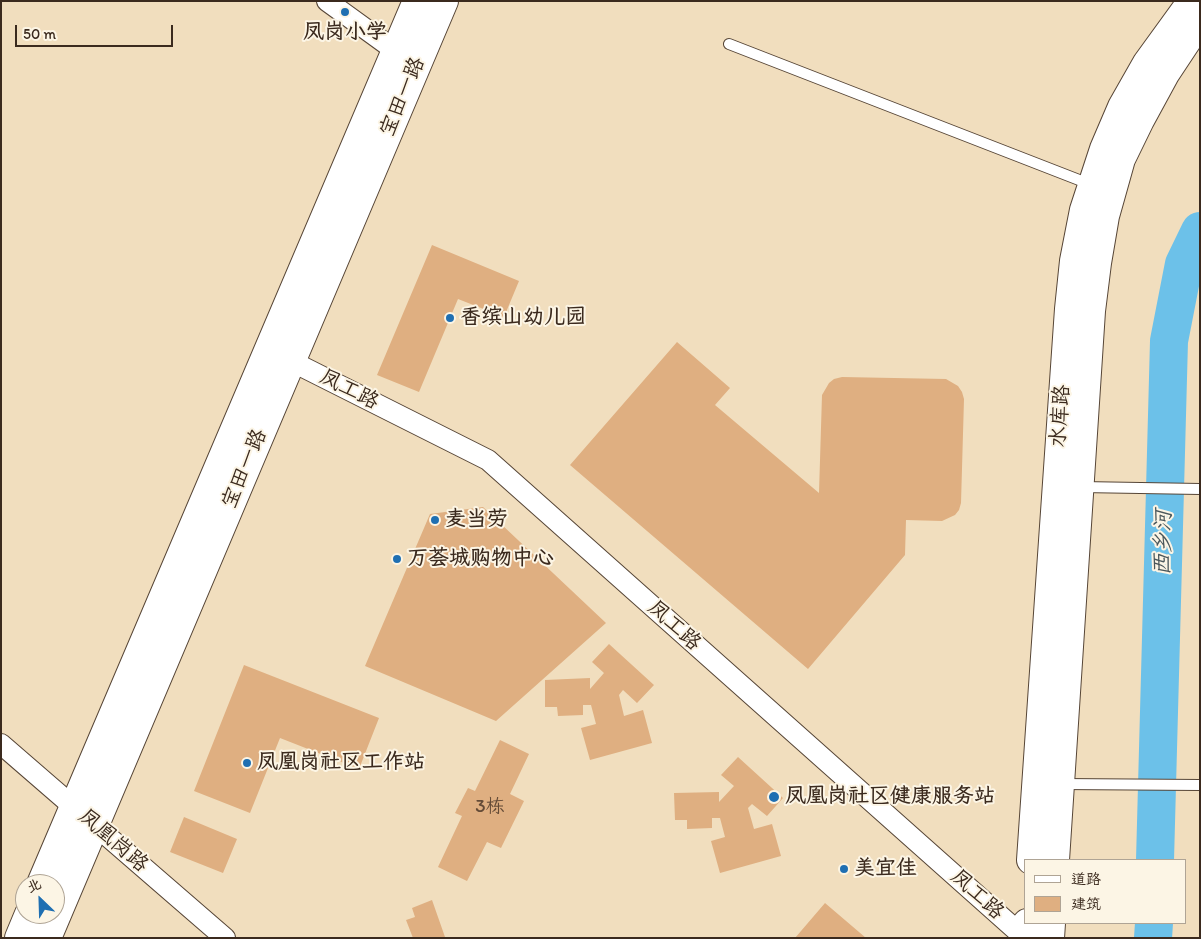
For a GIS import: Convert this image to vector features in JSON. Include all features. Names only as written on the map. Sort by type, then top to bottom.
[{"type":"main road","name":"宝田一路","points":[[47,938],[291,361],[406,58],[417,1]]},
{"type":"main road","name":"宝田一路","points":[[45,874],[406,58],[444,1]]},
{"type":"main road","name":"水库路","points":[[1055,859],[1091,311],[1105,216],[1102,189],[1104,149],[1122,107],[1147,63],[1192,1]]},
{"type":"main road","name":"水库路","points":[[1031,859],[1069,309],[1074,261],[1084,210],[1102,189],[1121,160],[1165,74],[1200,21]]},
{"type":"main road","points":[[18,938],[24,924]]},
{"type":"main road","points":[[1026,938],[1027,924]]},
{"type":"main road","points":[[1050,924],[1050,938]]},
{"type":"street","points":[[327,1],[406,58]]},
{"type":"street","name":"凤工路","points":[[291,361],[488,460],[1026,938]]},
{"type":"street","name":"凤凰岗路","points":[[1,744],[225,938]]},
{"type":"lane","points":[[729,44],[1102,189]]},
{"type":"lane","points":[[1080,487],[1200,489]]},
{"type":"lane","points":[[1060,784],[1198,785]]},
{"type":"building","points":[[432,245],[519,281],[504,317],[458,299],[419,392],[377,375]]},
{"type":"building","points":[[677,342],[730,388],[715,405],[819,493],[822,395],[829,383],[834,379],[842,377],[946,379],[958,386],[962,392],[964,399],[961,503],[959,510],[955,515],[942,521],[906,520],[905,555],[808,669],[570,465]]},
{"type":"building","points":[[483,507],[606,623],[496,721],[365,666],[430,514]]},
{"type":"building","points":[[609,644],[654,685],[637,703],[623,690],[619,695],[624,716],[643,710],[652,743],[590,760],[581,728],[596,724],[591,705],[583,705],[583,715],[558,716],[557,707],[545,707],[545,680],[590,678],[590,689],[604,673],[592,662]]},
{"type":"building","points":[[244,665],[379,718],[359,769],[280,738],[250,813],[194,791]]},
{"type":"building","points":[[500,740],[529,754],[510,794],[524,801],[501,848],[487,842],[467,881],[438,867],[462,816],[455,813],[468,788],[475,791]]},
{"type":"building","points":[[738,757],[783,798],[767,816],[752,804],[748,808],[754,829],[772,824],[781,856],[720,873],[711,841],[725,837],[720,818],[712,818],[712,828],[687,829],[687,820],[675,820],[674,793],[719,792],[719,802],[734,786],[721,775]]},
{"type":"building","points":[[184,817],[237,839],[223,873],[170,852]]},
{"type":"building","points":[[432,900],[445,937],[413,938],[406,920],[415,917],[412,908]]},
{"type":"building","points":[[825,903],[866,938],[795,938]]},
{"type":"waterway","name":"西乡河","points":[[1155,859],[1169,341],[1184,264],[1200,231]]},
{"type":"waterway","name":"西乡河","points":[[1153,938],[1154,924]]},
{"type":"place","name":"凤岗小学","points":[[345,12]]},
{"type":"place","name":"香缤山幼儿园","points":[[450,318]]},
{"type":"place","name":"麦当劳","points":[[435,520]]},
{"type":"place","name":"万荟城购物中心","points":[[397,559]]},
{"type":"place","name":"凤凰岗社区工作站","points":[[247,763]]},
{"type":"place","name":"凤凰岗社区健康服务站","points":[[774,797]]},
{"type":"place","name":"美宜佳","points":[[844,869]]}]
